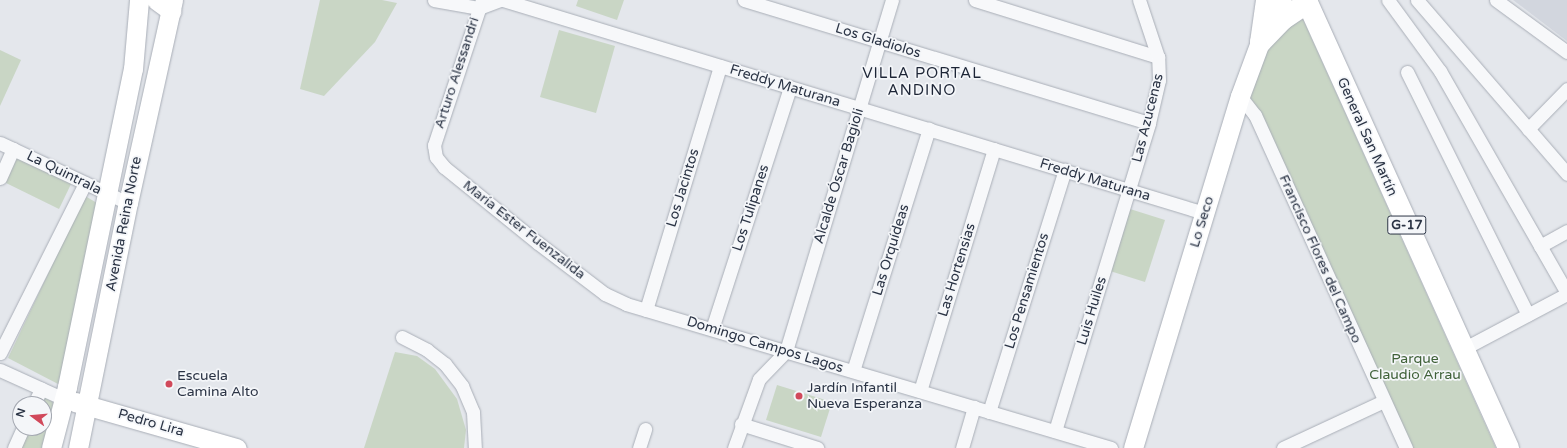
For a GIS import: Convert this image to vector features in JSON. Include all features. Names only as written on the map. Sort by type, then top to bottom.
[{"type":"main road","points":[[1260,42],[1266,0]]},
{"type":"main road","points":[[1260,42],[1282,18],[1306,1]]},
{"type":"main road","name":"General San Martín","points":[[1306,1],[1508,448]]},
{"type":"street","points":[[434,0],[480,4]]},
{"type":"street","name":"Freddy Maturana","points":[[480,4],[502,0],[1204,213]]},
{"type":"street","name":"Alcalde Óscar Bagioli","points":[[786,351],[892,0]]},
{"type":"street","points":[[975,0],[1158,57]]},
{"type":"street","name":"Las Azucenas","points":[[1129,190],[1149,124],[1159,80],[1158,57],[1139,0]]},
{"type":"street","name":"Lo Seco","points":[[1133,448],[1240,96],[1260,42],[1282,0]]},
{"type":"street","points":[[1388,0],[1440,71],[1567,293],[1463,349]]},
{"type":"street","points":[[1417,0],[1567,174]]},
{"type":"street","points":[[1496,0],[1567,52]]},
{"type":"street","name":"Los Gladiolos","points":[[749,1],[1149,124]]},
{"type":"street","name":"Avenida Reina Norte","points":[[51,448],[64,399],[133,69],[154,3]]},
{"type":"street","name":"Avenida Reina Norte","points":[[78,448],[128,204],[154,3]]},
{"type":"street","name":"Arturo Alessandri","points":[[434,145],[480,4]]},
{"type":"street","name":"Los Jacintos","points":[[646,310],[720,66]]},
{"type":"street","points":[[1407,72],[1528,315]]},
{"type":"street","name":"Los Tulipanes","points":[[712,329],[790,87]]},
{"type":"street","points":[[1528,129],[1567,89]]},
{"type":"street","name":"Francisco Flores del Campo","points":[[1240,96],[1255,115],[1406,448]]},
{"type":"street","name":"Las Orquídeas","points":[[853,371],[929,129]]},
{"type":"street","name":"La Quintrala","points":[[0,143],[128,204]]},
{"type":"street","name":"María Ester Fuenzalida","points":[[434,145],[436,157],[450,172],[605,294],[626,304]]},
{"type":"street","points":[[0,178],[13,149]]},
{"type":"street","name":"Las Hortensias","points":[[920,391],[994,149]]},
{"type":"street","name":"Los Pensamientos","points":[[989,412],[1065,170]]},
{"type":"street","points":[[0,352],[85,183]]},
{"type":"street","name":"Luis Huiles","points":[[1055,431],[1129,190]]},
{"type":"street","points":[[1540,246],[1567,231]]},
{"type":"street","name":"Domingo Campos Lagos","points":[[626,304],[1111,448]]},
{"type":"street","points":[[402,337],[427,350],[445,364],[462,386],[474,412],[475,448]]},
{"type":"street","points":[[734,448],[741,424],[759,379],[786,351]]},
{"type":"street","points":[[0,370],[64,399]]},
{"type":"street","points":[[38,396],[41,389]]},
{"type":"street","name":"Pedro Lira","points":[[64,399],[237,448]]},
{"type":"street","points":[[1283,448],[1384,401]]},
{"type":"street","points":[[962,448],[974,407]]},
{"type":"street","points":[[741,424],[810,447]]},
{"type":"street","points":[[640,448],[645,429]]},
{"type":"street","points":[[14,448],[19,436]]},
{"type":"shaded area","points":[[1513,0],[1567,0],[1567,41]]},
{"type":"green space","points":[[320,0],[382,0],[397,3],[375,42],[324,96],[300,89]]},
{"type":"green space","points":[[578,0],[624,0],[617,20],[576,6]]},
{"type":"green space","name":"Parque Claudio Arrau","points":[[1297,13],[1303,19],[1496,448],[1407,448],[1250,98],[1249,85],[1263,56],[1276,34]]},
{"type":"green space","points":[[559,30],[615,46],[596,113],[540,97]]},
{"type":"green space","points":[[0,50],[21,60],[0,106]]},
{"type":"green space","points":[[18,154],[72,182],[59,209],[4,182]]},
{"type":"green space","points":[[85,196],[97,203],[60,385],[8,358]]},
{"type":"green space","points":[[1130,209],[1165,220],[1145,282],[1110,271]]},
{"type":"green space","points":[[395,352],[417,356],[435,369],[457,399],[466,430],[464,448],[364,448]]},
{"type":"green space","points":[[777,385],[832,402],[821,437],[766,420]]},
{"type":"green space","points":[[52,402],[55,404],[52,415]]},
{"type":"green space","points":[[24,436],[46,436],[43,448],[19,448]]},
{"type":"place","name":"Escuela Camina Alto","points":[[169,384]]},
{"type":"place","name":"Jardín Infantil Nueva Esperanza","points":[[799,396]]},
{"type":"district","name":"VILLA PORTAL ANDINO","points":[[922,82]]}]
